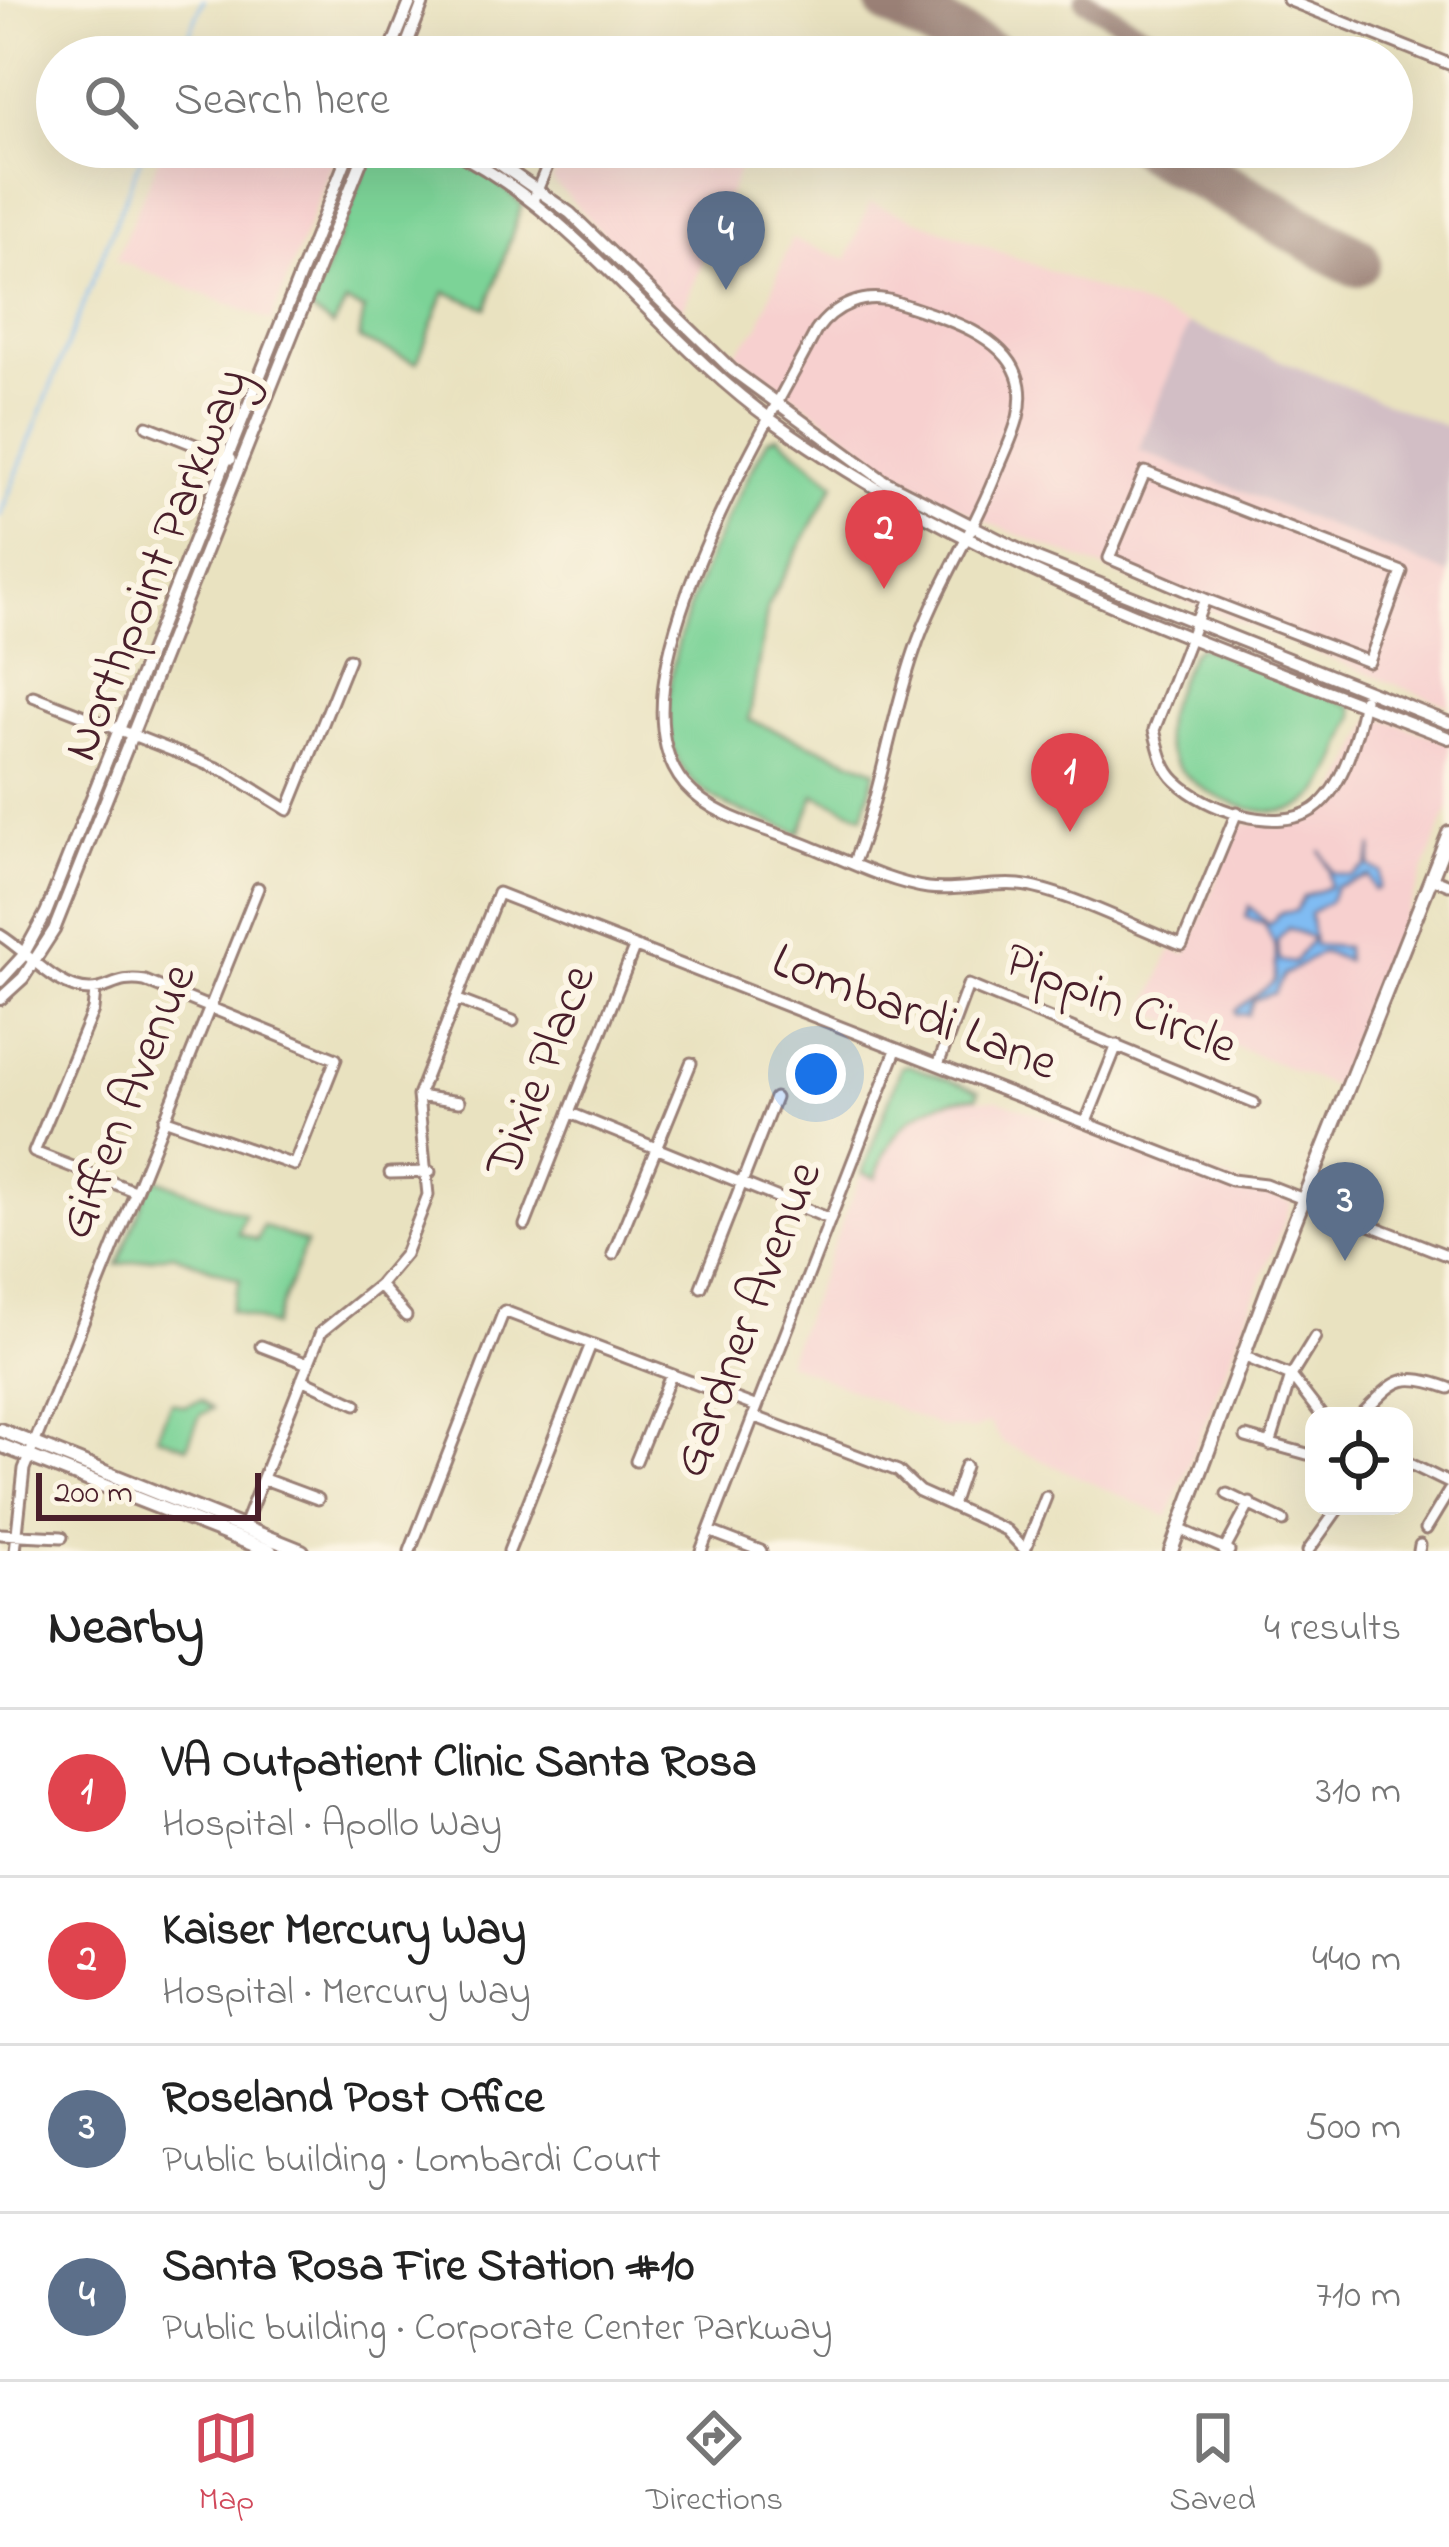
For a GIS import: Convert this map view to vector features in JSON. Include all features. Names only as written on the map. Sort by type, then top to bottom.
[{"type":"main road","points":[[1171,1551],[1449,833]]},
{"type":"main road","points":[[0,1430],[32,1450],[241,1534],[302,1551]]},
{"type":"main road","points":[[0,1444],[32,1450]]},
{"type":"main road","points":[[241,1534],[270,1551]]},
{"type":"street","points":[[396,36],[410,0]]},
{"type":"street","points":[[410,36],[424,0]]},
{"type":"street","points":[[1288,0],[1379,36]]},
{"type":"street","points":[[1413,50],[1449,64]]},
{"type":"street","name":"Northpoint Parkway","points":[[126,733],[343,168]]},
{"type":"street","name":"Northpoint Parkway","points":[[0,999],[31,955],[358,168]]},
{"type":"street","points":[[487,168],[536,192],[683,347],[770,419],[970,535],[1190,636],[1449,723]]},
{"type":"street","points":[[504,168],[777,406],[970,535],[1195,623],[1449,737]]},
{"type":"street","points":[[536,192],[546,168]]},
{"type":"street","points":[[854,862],[875,806],[916,644],[970,535],[1021,401],[1014,368],[991,342],[889,300],[851,303],[819,326],[690,583],[666,676],[659,733],[674,769],[694,795],[732,816],[854,862],[930,888],[1025,885],[1182,945],[1237,812]]},
{"type":"street","points":[[147,426],[232,459]]},
{"type":"street","points":[[1145,472],[1402,572],[1369,662],[1204,599],[1109,558],[1145,472]]},
{"type":"street","points":[[1204,599],[1154,730],[1172,778],[1190,792],[1269,822],[1315,808],[1332,789],[1365,696]]},
{"type":"street","points":[[33,696],[226,772],[288,810],[349,659]]},
{"type":"street","points":[[1432,878],[1449,885]]},
{"type":"street","name":"Giffen Avenue","points":[[15,1551],[18,1492],[32,1450],[258,888]]},
{"type":"street","name":"Lombardi Lane","points":[[458,1000],[498,893],[1232,1180],[1265,1184],[1305,1198],[1449,1256]]},
{"type":"street","points":[[0,935],[65,982],[95,991],[123,977],[336,1059],[294,1165],[164,1119]]},
{"type":"street","name":"Dixie Place","points":[[525,1225],[634,948]]},
{"type":"street","name":"Northpoint Parkway","points":[[0,981],[31,955]]},
{"type":"street","name":"Pippin Circle","points":[[938,1065],[968,985],[1254,1102]]},
{"type":"street","points":[[95,991],[92,1010],[34,1152],[134,1191]]},
{"type":"street","points":[[241,1534],[321,1333],[380,1285],[405,1255],[428,1195],[430,1172],[418,1096],[458,1000],[513,1021]]},
{"type":"street","points":[[1086,1122],[1117,1045]]},
{"type":"street","name":"Gardner Avenue","points":[[701,1551],[896,1050]]},
{"type":"street","points":[[614,1254],[691,1063]]},
{"type":"street","points":[[418,1096],[459,1102]]},
{"type":"street","points":[[701,1287],[776,1098]]},
{"type":"street","points":[[570,1113],[830,1219]]},
{"type":"street","points":[[390,1173],[430,1172]]},
{"type":"street","points":[[380,1285],[406,1316]]},
{"type":"street","points":[[410,1551],[504,1311],[898,1471],[919,1491],[1006,1530],[1025,1550],[1046,1497]]},
{"type":"street","points":[[1270,1445],[1291,1376],[1315,1337]]},
{"type":"street","points":[[509,1551],[591,1344]]},
{"type":"street","points":[[261,1346],[308,1364]]},
{"type":"street","points":[[1244,1356],[1291,1376],[1315,1407]]},
{"type":"street","points":[[636,1460],[670,1375]]},
{"type":"street","points":[[1369,1407],[1397,1380],[1414,1375],[1449,1388]]},
{"type":"street","points":[[302,1379],[356,1404]]},
{"type":"street","points":[[1246,1437],[1305,1454]]},
{"type":"street","points":[[952,1505],[965,1466]]},
{"type":"street","points":[[1413,1466],[1449,1485],[1426,1529]]},
{"type":"street","points":[[264,1479],[318,1499]]},
{"type":"street","points":[[1227,1494],[1283,1522]]},
{"type":"street","points":[[1179,1529],[1226,1550],[1250,1503]]},
{"type":"street","points":[[1308,1551],[1334,1515]]},
{"type":"street","points":[[709,1531],[761,1551]]},
{"type":"street","points":[[0,1534],[62,1537]]},
{"type":"shaded area","points":[[154,168],[331,168],[271,321],[116,260]]},
{"type":"shaded area","points":[[556,168],[739,168],[681,315],[552,180]]},
{"type":"shaded area","points":[[870,202],[1189,324],[1139,450],[1449,574],[1449,706],[991,524],[910,481],[735,353],[759,326],[791,239],[847,259]]},
{"type":"shaded area","points":[[1189,324],[1449,428],[1449,574],[1139,450]]},
{"type":"shaded area","points":[[1374,715],[1449,742],[1449,807],[1338,1088],[1146,1011],[1171,949],[1186,954],[1237,828],[1246,823],[1284,827],[1318,813],[1338,793]]},
{"type":"shaded area","points":[[947,1098],[998,1100],[1292,1202],[1168,1517],[1003,1443],[989,1423],[972,1430],[941,1427],[786,1362],[862,1173],[876,1178],[894,1136],[925,1106]]},
{"type":"green space","points":[[365,168],[473,168],[522,204],[487,308],[445,292],[417,363],[359,339],[364,310],[346,303],[333,326],[310,311]]},
{"type":"green space","points":[[778,436],[835,483],[768,605],[749,720],[876,770],[863,816],[815,795],[800,833],[739,811],[710,796],[687,775],[671,741],[668,700],[676,654],[709,557],[768,439]]},
{"type":"green space","points":[[1200,646],[1352,706],[1354,716],[1335,765],[1322,788],[1304,805],[1264,811],[1218,797],[1180,769],[1168,751],[1167,711],[1192,652]]},
{"type":"green space","points":[[908,1065],[979,1091],[977,1097],[940,1103],[912,1119],[890,1144],[876,1178],[862,1173],[901,1067]]},
{"type":"green space","points":[[152,1177],[245,1214],[238,1233],[257,1240],[263,1226],[306,1243],[273,1326],[230,1310],[240,1280],[173,1254],[118,1265]]},
{"type":"green space","points":[[201,1400],[212,1409],[200,1415],[187,1447],[157,1436],[171,1402],[184,1406]]},
{"type":"water","points":[[1373,846],[1370,867],[1381,872],[1379,888],[1374,890],[1369,876],[1335,887],[1330,901],[1310,913],[1314,945],[1345,947],[1346,960],[1322,952],[1284,975],[1275,993],[1253,1000],[1248,1015],[1237,1014],[1236,1010],[1275,981],[1276,949],[1264,923],[1246,917],[1249,906],[1270,925],[1280,913],[1296,911],[1303,897],[1329,887],[1329,870],[1320,850],[1333,873],[1351,876],[1367,866]],"holes":[[[1288,928],[1312,938],[1294,963],[1280,961],[1277,941]]]},
{"type":"waterway","points":[[188,36],[203,0]]},
{"type":"waterway","points":[[0,516],[137,168]]},
{"type":"taxiway","points":[[1085,0],[1145,36]]},
{"type":"taxiway","points":[[1203,176],[1205,168]]},
{"type":"runway","points":[[890,0],[954,36]]},
{"type":"runway","points":[[1189,168],[1355,261]]},
{"type":"place","name":"Santa Rosa Fire Station #10","points":[[726,290]]},
{"type":"place","name":"Kaiser Mercury Way","points":[[884,589]]},
{"type":"place","name":"VA Outpatient Clinic Santa Rosa","points":[[1070,832]]},
{"type":"place","name":"Roseland Post Office","points":[[1345,1261]]}]
